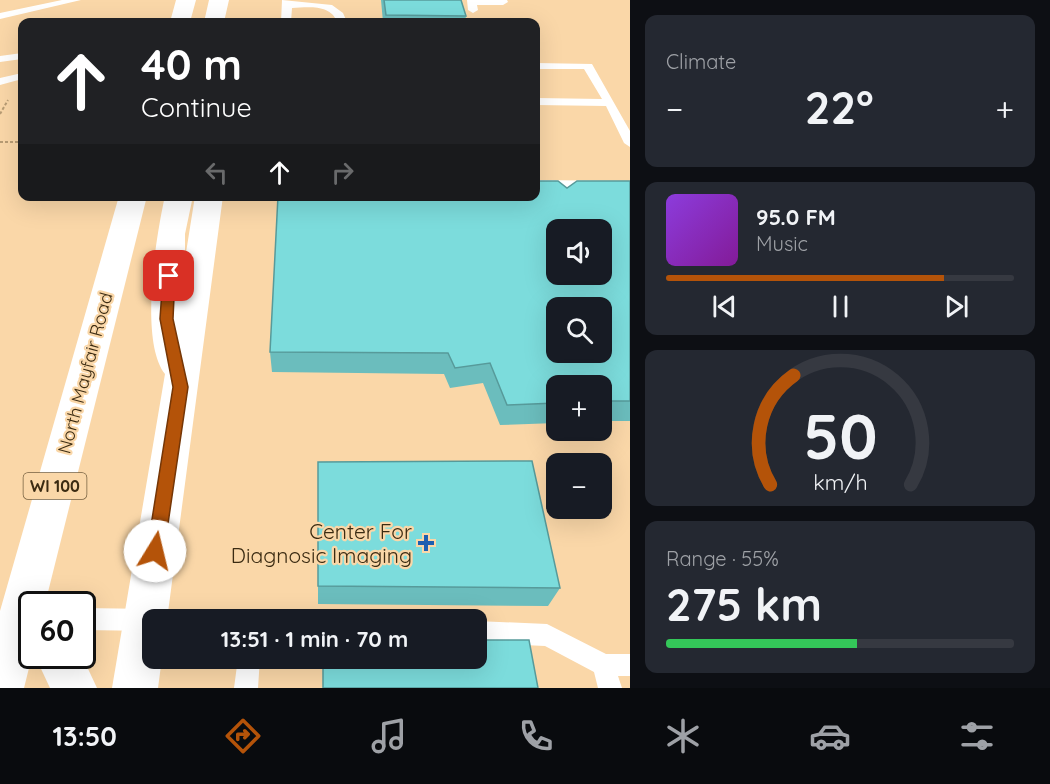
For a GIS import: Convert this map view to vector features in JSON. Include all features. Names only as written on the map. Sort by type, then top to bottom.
[{"type":"main road","points":[[181,18],[186,0]]},
{"type":"main road","points":[[215,18],[219,0]]},
{"type":"main road","name":"North Mayfair Road","points":[[28,591],[132,201]]},
{"type":"main road","points":[[178,201],[171,234],[167,319],[181,387]]},
{"type":"main road","points":[[151,609],[208,201]]},
{"type":"main road","name":"North Mayfair Road","points":[[1,688],[18,629]]},
{"type":"main road","points":[[135,688],[142,654]]},
{"type":"main road","points":[[64,669],[74,688]]},
{"type":"lane","points":[[0,16],[76,0]]},
{"type":"lane","points":[[286,18],[286,2],[327,5],[337,8],[342,18]]},
{"type":"lane","points":[[473,10],[471,2],[502,2]]},
{"type":"lane","points":[[0,59],[18,57]]},
{"type":"lane","points":[[540,66],[588,66],[630,143]]},
{"type":"lane","points":[[0,82],[18,77]]},
{"type":"lane","points":[[540,102],[610,103]]},
{"type":"lane","points":[[540,184],[629,189]]},
{"type":"lane","points":[[555,185],[561,203]]},
{"type":"lane","points":[[96,620],[142,620]]},
{"type":"lane","points":[[487,632],[547,635],[604,665],[630,665]]},
{"type":"lane","points":[[604,665],[610,688]]},
{"type":"lane","points":[[246,688],[248,669]]},
{"type":"path","points":[[0,114],[8,100]]},
{"type":"path","points":[[0,142],[18,142]]},
{"type":"building","points":[[384,0],[461,0],[466,16],[386,15]]},
{"type":"building","points":[[540,181],[558,181],[567,188],[577,181],[630,181],[630,401],[612,401],[612,375],[546,375],[546,403],[507,405],[490,363],[455,368],[448,353],[270,352],[278,201],[540,201]]},
{"type":"building","name":"Center For Diagnosic Imaging","points":[[532,461],[560,588],[318,586],[318,462]]},
{"type":"building","points":[[487,640],[529,640],[538,688],[323,688],[323,669],[487,669]]},
{"type":"place","name":"Center For Diagnosic Imaging","points":[[426,543]]},
{"type":"route","points":[[155,551],[181,387],[167,319],[169,276]]}]
